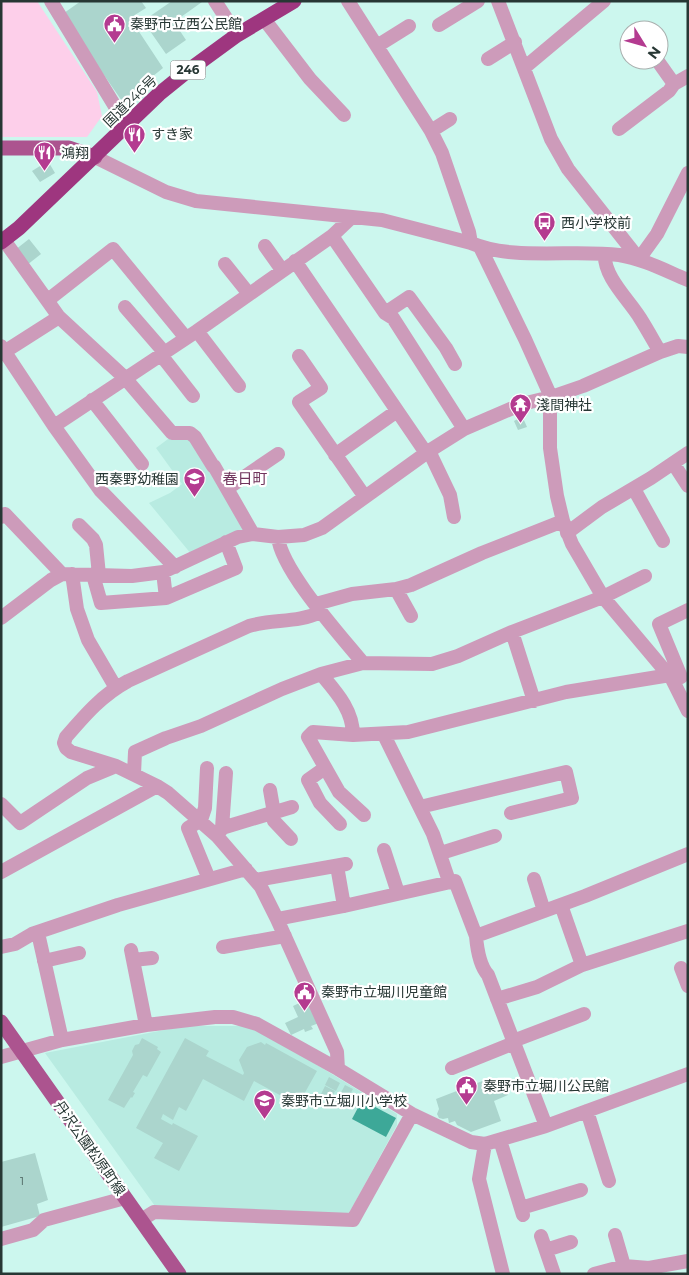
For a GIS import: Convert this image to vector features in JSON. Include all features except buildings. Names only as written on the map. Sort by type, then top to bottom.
[{"type":"highway","name":"国道246号","points":[[3,241],[185,72],[236,35],[294,1]]},
{"type":"main road","points":[[1,148],[69,148],[95,157]]},
{"type":"main road","name":"丹沢公園松原町線","points":[[1,1022],[179,1274]]},
{"type":"street","points":[[51,1],[127,126]]},
{"type":"street","points":[[215,1],[236,35]]},
{"type":"street","points":[[348,1],[431,131],[447,165],[469,232],[525,339],[551,397],[550,448],[565,527],[576,552],[603,597],[677,676]]},
{"type":"street","points":[[439,25],[478,1]]},
{"type":"street","points":[[498,1],[551,139],[568,169],[639,259]]},
{"type":"street","points":[[524,68],[604,1]]},
{"type":"street","points":[[264,19],[310,79],[344,115]]},
{"type":"street","points":[[377,46],[410,26]]},
{"type":"street","points":[[488,59],[515,42]]},
{"type":"street","points":[[664,70],[674,84]]},
{"type":"street","points":[[618,128],[669,91],[674,84],[688,76]]},
{"type":"street","points":[[431,131],[450,119]]},
{"type":"street","points":[[95,157],[166,192],[190,200],[382,220],[475,245],[514,252],[605,254],[639,259],[688,280]]},
{"type":"street","points":[[639,259],[657,234],[688,173]]},
{"type":"street","points":[[54,426],[191,335],[332,236],[352,217]]},
{"type":"street","points":[[332,236],[385,313],[393,318],[464,429]]},
{"type":"street","points":[[3,241],[59,317],[125,378],[172,433],[190,433],[195,437],[228,488],[253,534]]},
{"type":"street","points":[[265,246],[282,270]]},
{"type":"street","points":[[48,300],[113,249],[238,386]]},
{"type":"street","points":[[605,254],[604,264],[610,275],[641,318],[660,352]]},
{"type":"street","points":[[296,261],[397,412],[428,452],[450,495],[454,517]]},
{"type":"street","points":[[225,264],[249,294]]},
{"type":"street","points":[[385,313],[409,297],[446,348],[455,364]]},
{"type":"street","points":[[125,307],[163,353],[193,396]]},
{"type":"street","points":[[59,317],[2,351],[100,490],[169,569],[166,598]]},
{"type":"street","points":[[1,618],[51,580],[67,574],[132,576],[169,569],[238,537],[253,534],[278,537],[304,535],[322,528],[428,452],[464,429],[522,404],[583,386],[660,352],[678,346],[688,348]]},
{"type":"street","points":[[299,356],[321,388],[299,402],[365,497]]},
{"type":"street","points":[[92,400],[142,464]]},
{"type":"street","points":[[335,455],[397,412]]},
{"type":"street","points":[[228,488],[278,454]]},
{"type":"street","points":[[338,1069],[337,1052],[277,919],[256,880],[220,832],[168,792],[157,786],[116,766],[71,752],[64,743],[66,737],[93,706],[116,688],[249,626],[263,622],[281,622],[312,616],[319,608],[358,593],[396,589],[411,585],[482,554],[565,527],[602,508],[688,454]]},
{"type":"street","points":[[673,463],[688,486]]},
{"type":"street","points":[[634,488],[663,540]]},
{"type":"street","points":[[1,517],[5,514],[67,574],[88,640],[116,688]]},
{"type":"street","points":[[79,525],[94,539],[96,545],[96,575],[101,602],[166,598],[236,568],[226,542]]},
{"type":"street","points":[[278,537],[279,545],[302,588],[363,663]]},
{"type":"street","points":[[134,774],[135,752],[166,738],[201,726],[282,689],[321,674],[363,663],[432,664],[458,656],[512,632],[603,597],[645,576]]},
{"type":"street","points":[[396,589],[410,616]]},
{"type":"street","points":[[688,610],[659,624],[688,711]]},
{"type":"street","points":[[512,632],[534,701]]},
{"type":"street","points":[[321,674],[345,703],[353,728],[353,735]]},
{"type":"street","points":[[364,815],[325,768],[308,737],[313,732],[384,735],[408,732],[430,728],[566,692],[664,676],[677,676]]},
{"type":"street","points":[[384,735],[441,853],[449,880]]},
{"type":"street","points":[[1,804],[20,823],[87,778],[116,766]]},
{"type":"street","points":[[208,768],[205,808],[202,820],[188,828],[209,879]]},
{"type":"street","points":[[325,768],[308,780],[320,803],[340,824]]},
{"type":"street","points":[[220,832],[226,772]]},
{"type":"street","points":[[420,808],[566,772],[572,798],[511,813]]},
{"type":"street","points":[[1,872],[157,786]]},
{"type":"street","points":[[270,790],[274,821],[291,839]]},
{"type":"street","points":[[220,832],[292,807]]},
{"type":"street","points":[[441,853],[487,834]]},
{"type":"street","points":[[384,850],[398,893]]},
{"type":"street","points":[[476,936],[688,854]]},
{"type":"street","points":[[256,880],[342,865],[344,906]]},
{"type":"street","points":[[1,947],[14,944],[32,934],[118,905],[246,868]]},
{"type":"street","points":[[534,879],[544,911]]},
{"type":"street","points":[[277,919],[344,906],[455,880],[476,936],[476,944],[485,972],[546,1126]]},
{"type":"street","points":[[560,905],[582,965]]},
{"type":"street","points":[[497,999],[537,987],[582,965],[688,931]]},
{"type":"street","points":[[38,933],[62,1040]]},
{"type":"street","points":[[223,947],[285,936]]},
{"type":"street","points":[[44,961],[79,953]]},
{"type":"street","points":[[146,1025],[132,955],[152,958]]},
{"type":"street","points":[[681,968],[688,986]]},
{"type":"street","points":[[452,1068],[468,1056],[514,1042],[574,1015]]},
{"type":"street","points":[[1,1057],[62,1040],[146,1025],[215,1017],[234,1017],[258,1024],[338,1069],[412,1114],[471,1142],[485,1144],[546,1126],[688,1074]]},
{"type":"street","points":[[586,1110],[609,1181]]},
{"type":"street","points":[[141,1220],[154,1212],[353,1220],[412,1114]]},
{"type":"street","points":[[500,1140],[522,1212],[565,1190],[581,1190]]},
{"type":"street","points":[[485,1144],[479,1179],[503,1274]]},
{"type":"street","points":[[1,1239],[33,1230],[44,1220],[125,1198]]},
{"type":"street","points":[[615,1234],[624,1266]]},
{"type":"street","points":[[541,1236],[554,1274]]},
{"type":"street","points":[[546,1250],[571,1242]]},
{"type":"street","points":[[594,1274],[624,1266],[648,1268],[688,1261]]},
{"type":"shaded area","points":[[1,1],[37,1],[97,92],[102,116],[87,137],[1,137]]},
{"type":"shaded area","name":"西秦野幼稚園","points":[[189,435],[244,530],[192,555],[149,503],[170,493],[182,484],[156,448],[172,436]]},
{"type":"shaded area","name":"秦野市立堀川小学校","points":[[185,1026],[249,1026],[397,1114],[397,1125],[347,1217],[155,1206],[45,1053]]},
{"type":"shaded area","points":[[362,1100],[396,1118],[386,1137],[352,1119]]},
{"type":"place","name":"秦野市立西公民館","points":[[114,43]]},
{"type":"place","name":"すき家","points":[[135,153]]},
{"type":"place","name":"鴻翔","points":[[45,172]]},
{"type":"place","name":"西小学校前","points":[[545,242]]},
{"type":"place","name":"淺間神社","points":[[520,424]]},
{"type":"place","name":"西秦野幼稚園","points":[[195,498]]},
{"type":"place","name":"秦野市立堀川児童館","points":[[305,1011]]},
{"type":"place","name":"秦野市立堀川公民館","points":[[467,1105]]},
{"type":"place","name":"秦野市立堀川小学校","points":[[265,1120]]},
{"type":"district","name":"春日町","points":[[245,479]]}]
